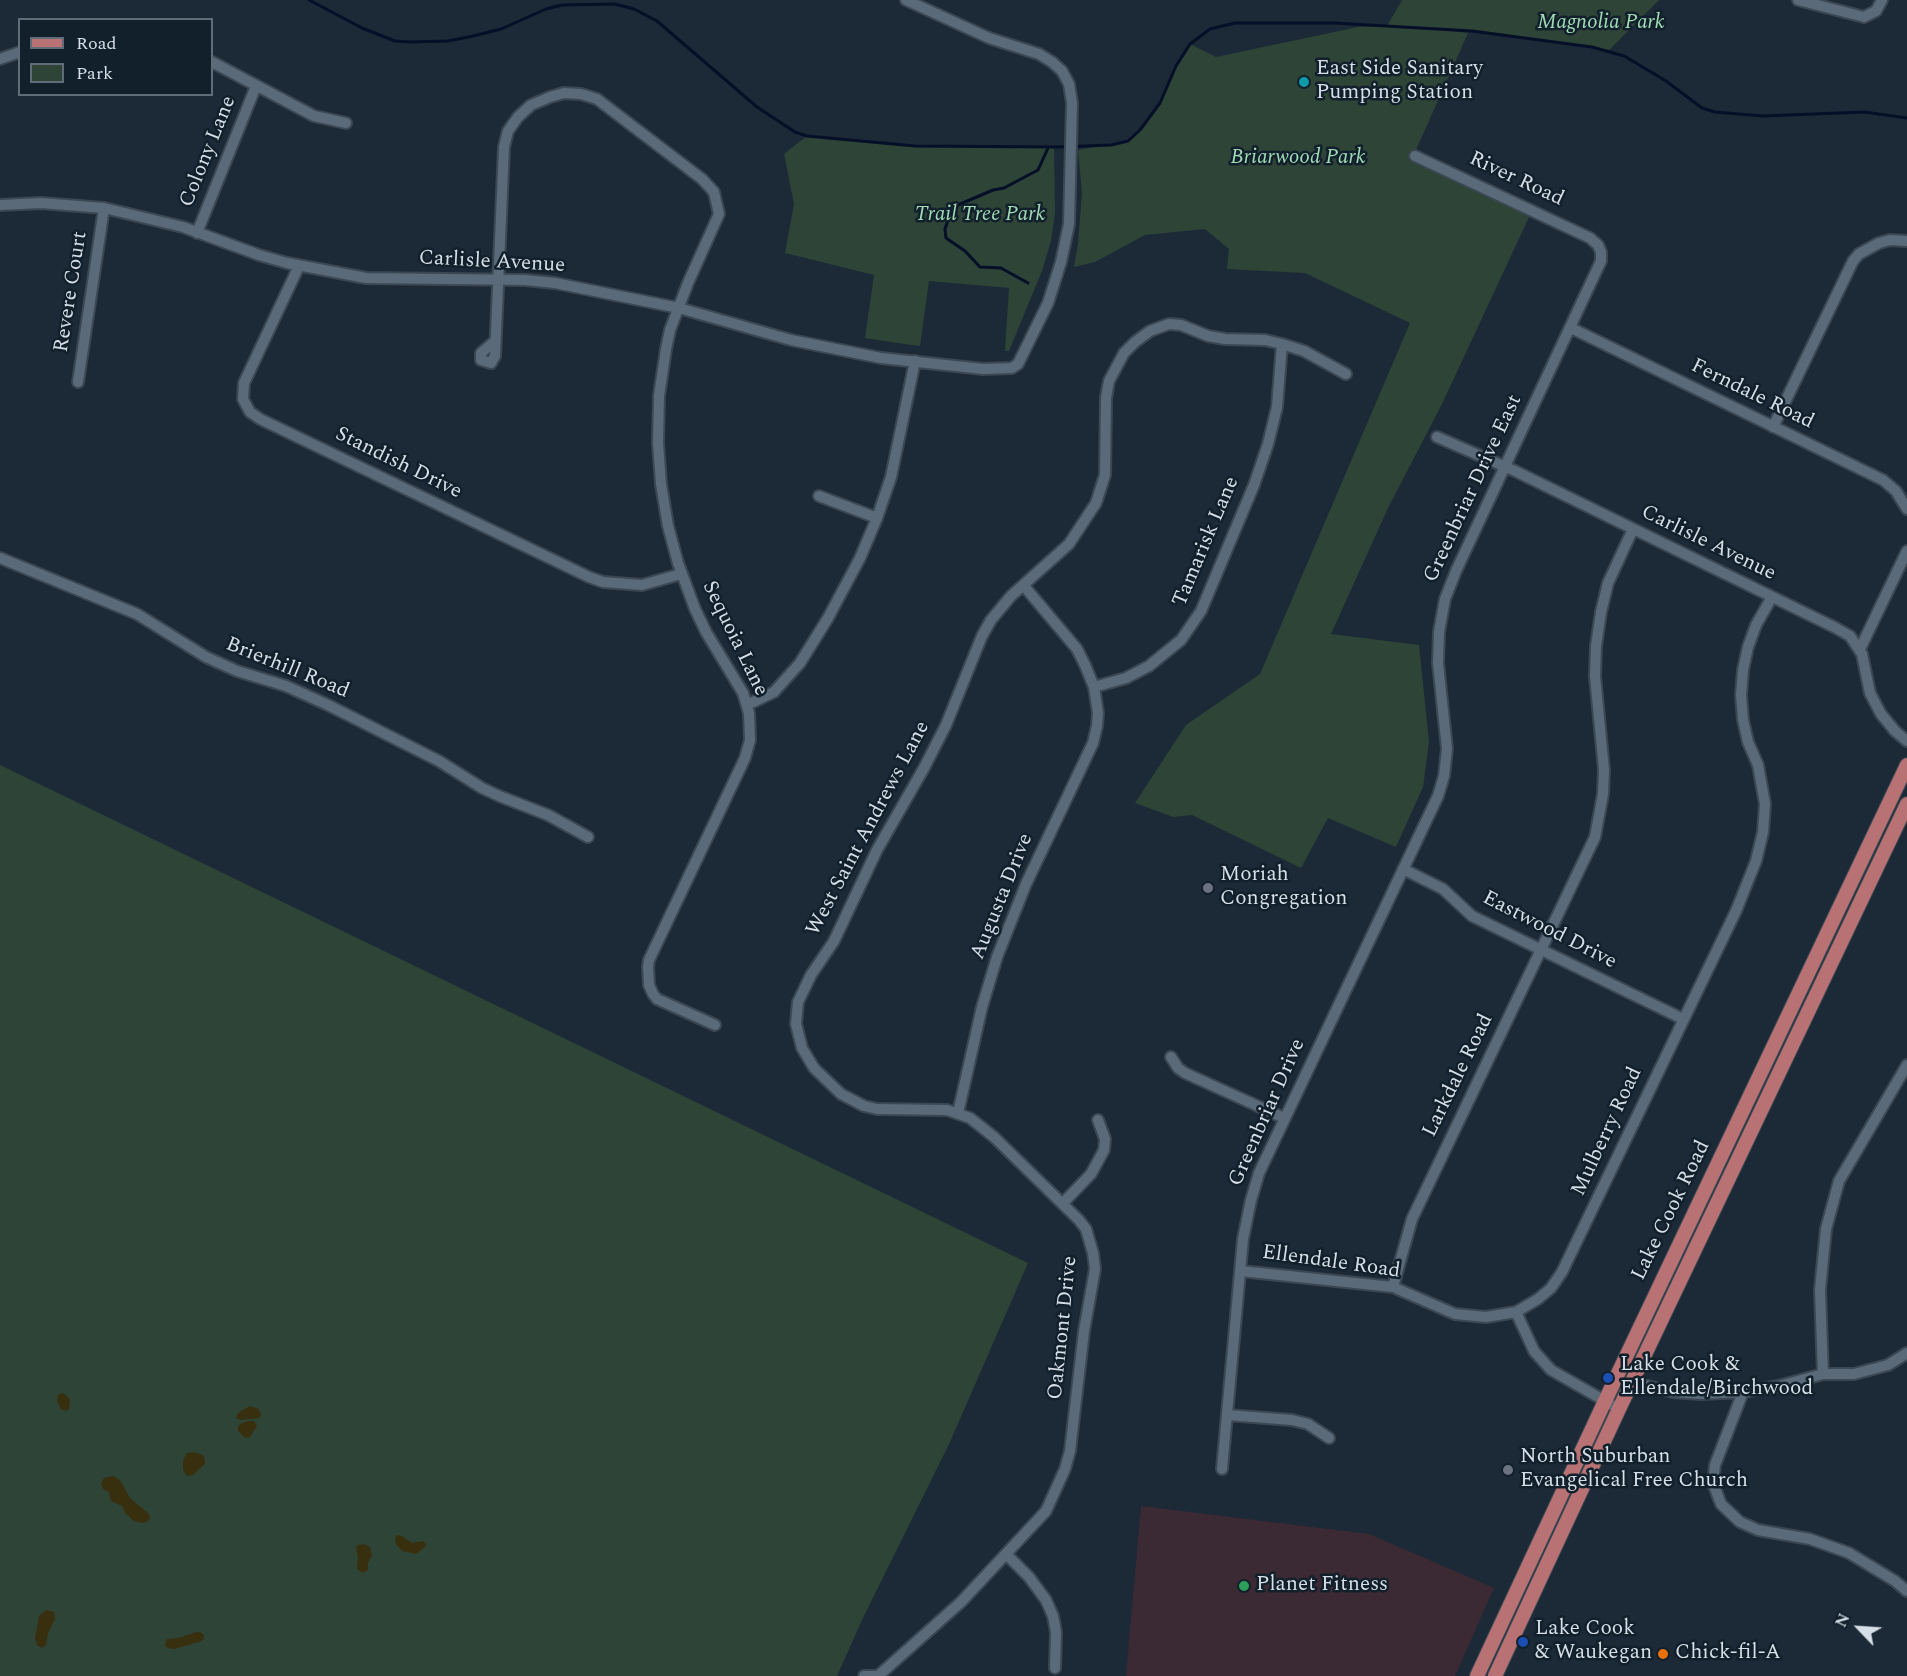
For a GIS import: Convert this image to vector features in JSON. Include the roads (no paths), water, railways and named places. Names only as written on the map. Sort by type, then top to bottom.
[{"type":"main road","name":"Lake Cook Road","points":[[1477,1676],[1907,765]]},
{"type":"main road","name":"Lake Cook Road","points":[[1495,1676],[1618,1409],[1907,804]]},
{"type":"street","name":"Carlisle Avenue","points":[[0,205],[41,203],[104,208],[166,222],[259,255],[299,266],[366,278],[555,283],[679,309],[791,340],[881,358],[983,369],[1012,368],[1018,364],[1048,303],[1061,262],[1069,224],[1071,103],[1069,84],[1062,71],[1039,54],[989,38],[906,0]]},
{"type":"street","points":[[1798,0],[1864,17],[1876,11],[1882,0]]},
{"type":"street","points":[[0,59],[18,53]]},
{"type":"street","points":[[213,64],[314,116],[346,123]]},
{"type":"street","name":"Colony Lane","points":[[197,233],[256,86]]},
{"type":"street","name":"Sequoia Lane","points":[[497,280],[504,147],[508,131],[531,105],[550,97],[564,93],[581,94],[597,99],[694,173],[714,192],[718,202],[719,214],[679,309],[666,349],[659,396],[658,443],[661,484],[668,526],[681,574],[706,632],[743,693],[747,705],[750,740],[745,758],[649,960],[648,979],[657,999],[715,1025]]},
{"type":"street","name":"River Road","points":[[1415,156],[1570,226],[1598,245]]},
{"type":"street","name":"Revere Court","points":[[78,382],[104,208]]},
{"type":"street","points":[[1773,427],[1853,261],[1859,254],[1880,243],[1890,240],[1907,241]]},
{"type":"street","name":"Greenbriar Drive East","points":[[1422,829],[1438,796],[1444,776],[1447,749],[1438,663],[1438,632],[1445,599],[1601,261],[1598,245]]},
{"type":"street","name":"Standish Drive","points":[[299,266],[244,383],[243,399],[250,412],[260,419],[589,577],[603,582],[642,585],[681,574]]},
{"type":"street","points":[[495,341],[497,280]]},
{"type":"street","name":"West Saint Andrews Lane","points":[[802,1048],[798,1037],[796,1013],[804,988],[834,941],[877,850],[933,751],[987,628],[1002,606],[1069,544],[1096,503],[1105,475],[1106,398],[1109,381],[1124,353],[1150,331],[1169,324],[1181,325],[1208,336],[1225,339],[1265,340],[1282,344],[1304,351],[1346,374]]},
{"type":"street","name":"Ferndale Road","points":[[1571,328],[1883,480],[1896,491],[1907,509]]},
{"type":"street","name":"Tamarisk Lane","points":[[1094,687],[1126,678],[1156,660],[1181,640],[1201,611],[1254,485],[1268,444],[1277,407],[1282,344]]},
{"type":"street","points":[[747,705],[774,692],[800,663],[844,591],[877,518],[891,477],[915,362]]},
{"type":"street","name":"Carlisle Avenue","points":[[1437,437],[1505,467],[1836,628],[1851,636],[1860,649]]},
{"type":"street","points":[[819,496],[877,518]]},
{"type":"street","name":"Larkdale Road","points":[[1393,1287],[1412,1219],[1595,837],[1603,794],[1604,770],[1595,676],[1596,646],[1608,583],[1633,529]]},
{"type":"street","points":[[1907,551],[1860,649],[1870,693],[1881,714],[1907,741]]},
{"type":"street","name":"Brierhill Road","points":[[0,558],[136,614],[206,657],[237,671],[286,686],[328,705],[439,761],[482,788],[548,815],[588,837]]},
{"type":"street","points":[[1024,586],[1077,649],[1094,687]]},
{"type":"street","name":"Mulberry Road","points":[[1516,1312],[1551,1288],[1562,1272],[1746,889],[1763,832],[1765,804],[1762,784],[1743,720],[1741,695],[1743,670],[1756,625],[1772,597]]},
{"type":"street","name":"Augusta Drive","points":[[958,1113],[982,1007],[997,957],[1026,884],[1093,742],[1098,713],[1094,687]]},
{"type":"street","name":"Greenbriar Drive","points":[[1222,1469],[1244,1239],[1251,1200],[1259,1173],[1422,829]]},
{"type":"street","name":"Eastwood Drive","points":[[1403,869],[1443,889],[1472,916],[1683,1018]]},
{"type":"street","name":"Oakmont Drive","points":[[802,1048],[814,1068],[827,1082],[841,1094],[864,1106],[877,1109],[947,1110],[958,1113],[981,1126],[1063,1203],[1086,1229],[1091,1242],[1095,1269],[1084,1331],[1070,1451],[1065,1469],[1046,1511],[962,1602],[879,1676],[864,1676]]},
{"type":"street","points":[[1172,1057],[1178,1068],[1185,1073],[1284,1118]]},
{"type":"street","points":[[1823,1374],[1820,1290],[1826,1229],[1839,1181],[1907,1065]]},
{"type":"street","points":[[1063,1203],[1091,1174],[1104,1150],[1104,1139],[1098,1120]]},
{"type":"street","name":"Ellendale Road","points":[[1241,1270],[1393,1287],[1455,1314],[1486,1317],[1516,1312]]},
{"type":"street","points":[[1516,1312],[1534,1351],[1551,1370],[1618,1409]]},
{"type":"street","points":[[1631,1382],[1673,1392],[1701,1394],[1743,1392],[1779,1386],[1823,1374],[1854,1374],[1888,1365],[1907,1353]]},
{"type":"street","points":[[1743,1392],[1715,1465],[1713,1483],[1721,1504],[1740,1522],[1758,1530],[1810,1539],[1849,1553],[1907,1591]]},
{"type":"street","points":[[1227,1415],[1292,1420],[1308,1424],[1329,1438]]},
{"type":"street","points":[[1007,1555],[1029,1577],[1046,1600],[1053,1616],[1056,1632],[1055,1668]]},
{"type":"waterway","points":[[309,0],[362,28],[395,41],[410,42],[448,41],[473,36],[501,29],[546,9],[562,5],[615,4],[634,9],[657,21],[757,107],[795,132],[807,136],[915,146],[1058,147],[1111,145],[1128,141],[1140,130],[1160,103],[1176,66],[1190,44],[1210,29],[1235,23],[1334,23],[1472,31],[1592,47],[1624,56],[1666,81],[1702,108],[1715,112],[1763,116],[1864,112],[1907,118]]},
{"type":"waterway","points":[[1028,283],[1001,268],[980,267],[965,251],[946,238],[945,229],[949,217],[958,205],[993,190],[1004,188],[1038,170],[1048,148]]},
{"type":"place","name":"East Side Sanitary Pumping Station","points":[[1304,82]]},
{"type":"place","name":"Moriah Congregation","points":[[1208,888]]},
{"type":"place","name":"Lake Cook & Ellendale/Birchwood","points":[[1608,1378]]},
{"type":"place","name":"North Suburban Evangelical Free Church","points":[[1508,1470]]},
{"type":"place","name":"Planet Fitness","points":[[1244,1586]]},
{"type":"place","name":"Lake Cook & Waukegan","points":[[1523,1642]]},
{"type":"place","name":"Chick-fil-A","points":[[1663,1654]]},
{"type":"park label","name":"Magnolia Park","points":[[1601,24]]},
{"type":"park label","name":"Briarwood Park","points":[[1298,159]]},
{"type":"park label","name":"Trail Tree Park","points":[[980,216]]}]
